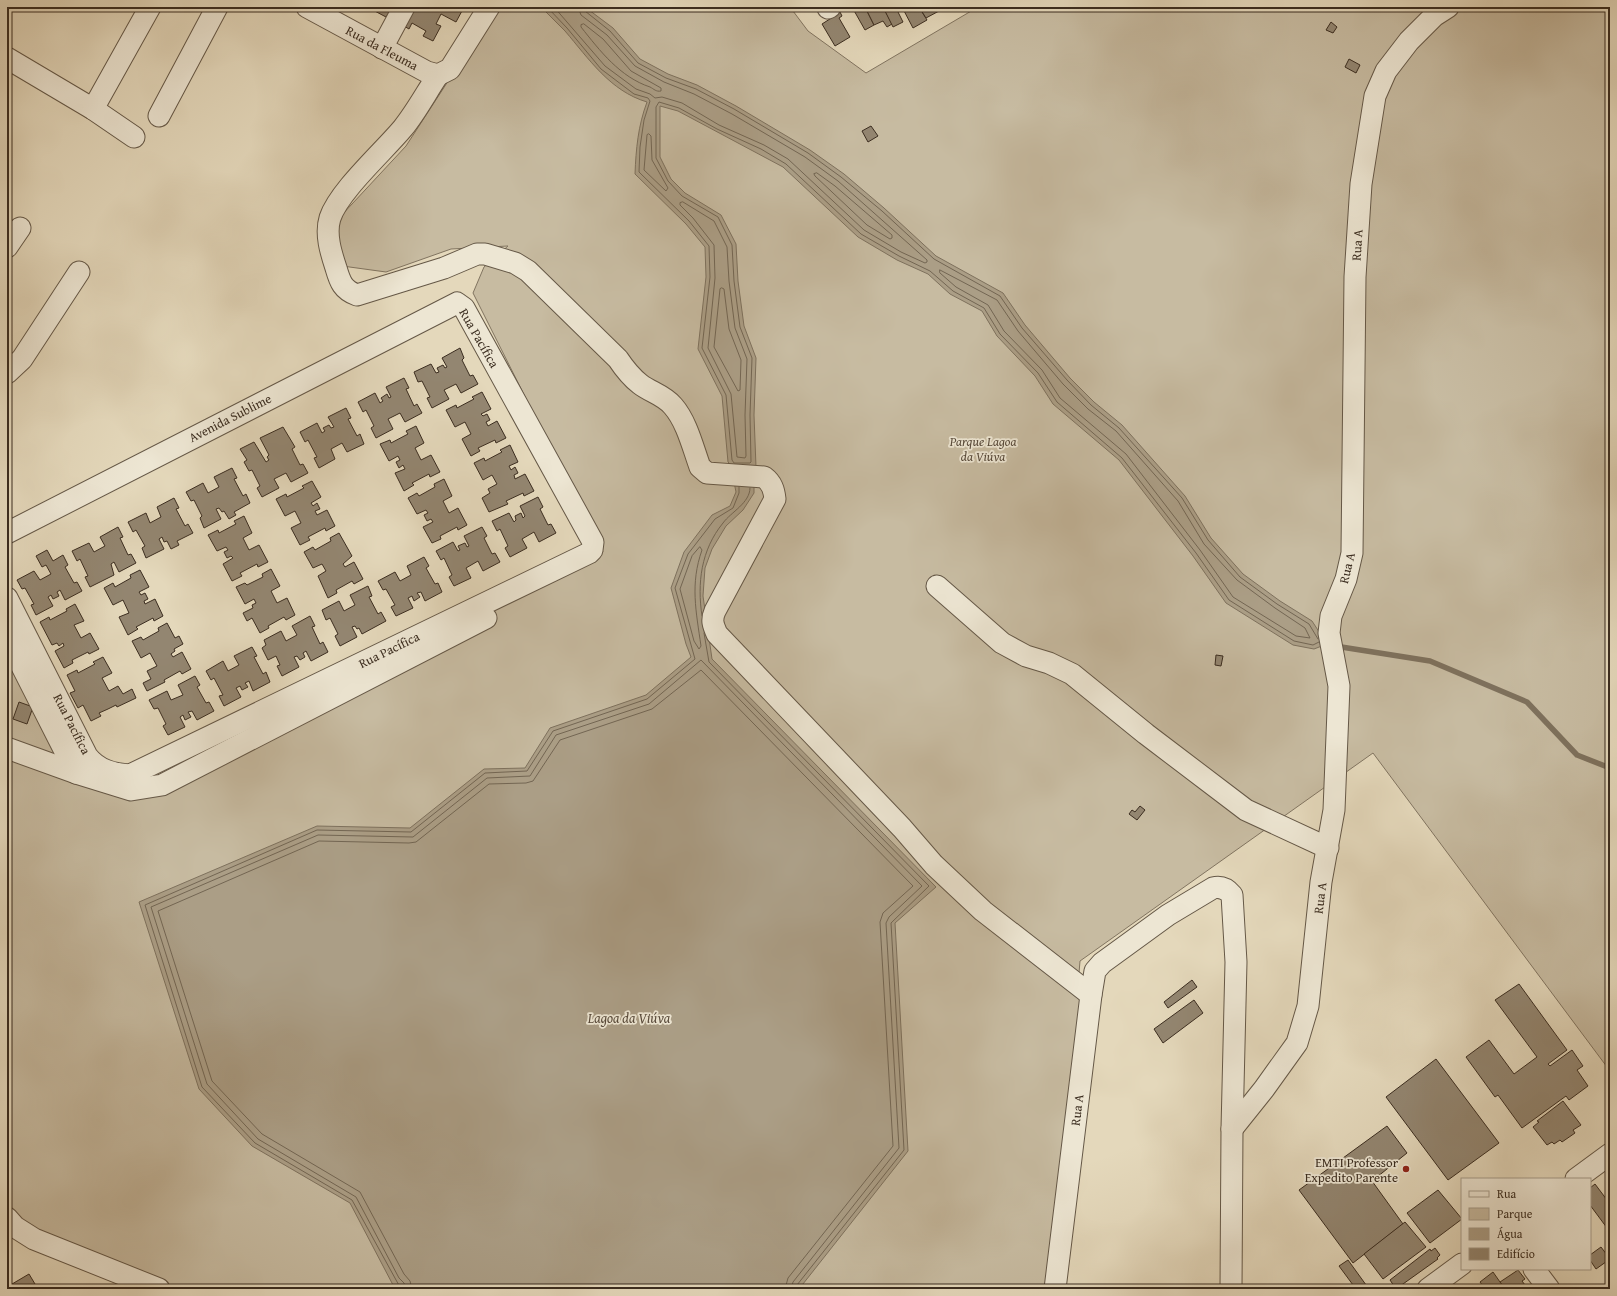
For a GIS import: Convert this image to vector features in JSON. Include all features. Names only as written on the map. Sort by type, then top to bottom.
[{"type":"street","points":[[93,109],[150,7]]},
{"type":"street","points":[[159,116],[217,7]]},
{"type":"street","name":"Rua da Fleuma","points":[[307,7],[427,72],[438,75]]},
{"type":"street","points":[[382,48],[404,7]]},
{"type":"street","points":[[488,7],[450,69],[438,75],[404,127],[337,203],[330,219],[328,231],[330,251],[340,283],[348,292],[357,295],[444,268],[477,254],[485,254],[515,263],[528,271],[603,344],[639,384],[665,398],[673,405],[679,413],[700,467],[704,471],[707,473],[764,477],[769,481],[774,492],[775,499],[715,611],[712,618],[712,624],[717,634],[902,828],[934,865],[983,911],[1091,995]]},
{"type":"street","name":"Rua A","points":[[1232,1129],[1264,1089],[1297,1043],[1304,1024],[1308,1006],[1321,882],[1334,810],[1339,677],[1330,641],[1331,616],[1346,579],[1352,552],[1355,277],[1361,184],[1375,96],[1386,71],[1409,41],[1434,16],[1448,7]]},
{"type":"street","points":[[7,58],[93,109],[134,137]]},
{"type":"street","points":[[7,247],[20,228]]},
{"type":"street","points":[[7,373],[22,359],[79,272]]},
{"type":"street","name":"Avenida Sublime","points":[[10,526],[454,304]]},
{"type":"street","name":"Rua Pacífica","points":[[7,598],[93,764],[101,769],[121,775],[130,775],[589,553],[592,550],[593,542],[464,308],[460,305],[454,304]]},
{"type":"street","points":[[7,748],[76,773],[132,790],[162,785],[606,556]]},
{"type":"street","points":[[937,586],[1002,643],[1026,656],[1049,663],[1072,674],[1146,734],[1246,810],[1328,848]]},
{"type":"street","points":[[7,638],[76,773]]},
{"type":"street","name":"Rua A","points":[[1055,1289],[1095,970],[1102,963],[1168,915],[1213,888],[1218,887],[1228,890],[1232,895],[1236,962],[1232,1129],[1232,1289]]},
{"type":"street","points":[[1577,1178],[1610,1154]]},
{"type":"street","points":[[7,1218],[15,1227],[34,1239],[159,1289]]},
{"type":"street","points":[[1428,1289],[1461,1265]]},
{"type":"street","points":[[1535,1270],[1549,1289]]},
{"type":"green space","name":"Parque Lagoa da Viúva","points":[[494,7],[790,7],[808,31],[866,73],[978,7],[1610,7],[1610,1071],[1373,753],[1080,961],[1078,985],[1091,995],[1055,1289],[159,1289],[7,1218],[7,616],[78,758],[140,783],[168,771],[603,552],[473,293],[484,267],[508,246],[451,249],[386,272],[335,265],[339,218],[406,146],[489,18]]},
{"type":"water","points":[[541,7],[585,7],[613,28],[640,59],[668,74],[697,85],[736,106],[810,150],[844,174],[884,208],[936,256],[1003,293],[1025,325],[1070,378],[1094,402],[1122,425],[1185,496],[1211,538],[1243,574],[1280,601],[1312,621],[1327,644],[1314,649],[1293,645],[1226,603],[1193,556],[1119,460],[1053,404],[1035,376],[997,336],[982,311],[950,294],[928,274],[897,260],[858,237],[783,167],[678,111],[660,106],[660,157],[671,179],[685,193],[721,215],[736,244],[738,281],[744,326],[756,358],[754,415],[756,467],[733,467],[728,462],[722,396],[698,349],[706,277],[705,247],[686,224],[635,174],[641,120],[647,102],[634,97],[611,82]]},
{"type":"water","name":"Lagoa da Viúva","points":[[734,482],[754,482],[754,493],[743,510],[726,526],[712,549],[705,568],[703,596],[712,659],[936,887],[895,923],[908,1151],[799,1289],[400,1289],[393,1285],[350,1203],[252,1146],[199,1089],[139,902],[317,826],[410,828],[484,769],[525,768],[550,728],[646,695],[691,657],[671,588],[684,552],[712,515],[730,506],[736,492]]},
{"type":"building","points":[[373,7],[392,8],[386,17],[371,9]]},
{"type":"building","points":[[415,7],[460,7],[463,9],[456,22],[441,14],[436,24],[441,26],[433,41],[423,36],[426,31],[412,23],[409,29],[399,23]]},
{"type":"building","points":[[852,7],[865,7],[874,25],[865,30]]},
{"type":"building","points":[[865,7],[883,7],[892,24],[887,27],[883,21],[874,25]]},
{"type":"building","points":[[883,7],[902,7],[903,9],[898,12],[903,22],[893,27]]},
{"type":"building","points":[[902,7],[919,7],[927,20],[913,28]]},
{"type":"building","points":[[919,7],[937,7],[939,11],[926,18]]},
{"type":"building","points":[[839,10],[842,16],[839,18],[850,37],[835,46],[822,24],[833,17],[832,14]]},
{"type":"building","points":[[1331,22],[1337,27],[1333,33],[1326,30]]},
{"type":"building","points":[[1349,59],[1360,65],[1356,73],[1345,67]]},
{"type":"building","points":[[871,126],[878,136],[868,142],[862,131]]},
{"type":"building","points":[[460,348],[464,358],[462,360],[470,376],[473,375],[478,384],[461,393],[456,384],[444,390],[449,399],[432,408],[427,398],[430,397],[422,381],[418,382],[414,372],[431,364],[436,373],[439,372],[437,368],[443,365],[445,368],[447,367],[442,358]]},
{"type":"building","points":[[404,378],[409,388],[406,389],[414,406],[417,404],[422,413],[405,422],[400,413],[388,419],[393,429],[376,438],[371,428],[374,426],[366,410],[363,412],[358,402],[375,393],[380,403],[383,401],[381,398],[387,394],[389,398],[391,397],[386,387]]},
{"type":"building","points":[[482,392],[491,409],[481,414],[483,416],[487,414],[490,420],[486,422],[488,426],[497,421],[506,438],[496,443],[495,440],[478,448],[480,451],[471,456],[462,439],[471,434],[465,422],[455,427],[446,410],[456,405],[457,408],[474,399],[472,397]]},
{"type":"building","points":[[346,408],[351,418],[348,419],[357,436],[360,434],[364,444],[347,452],[342,443],[331,449],[335,459],[319,468],[314,458],[317,457],[308,440],[305,442],[300,432],[317,423],[322,433],[325,431],[323,428],[329,425],[331,428],[334,427],[328,417]]},
{"type":"building","points":[[416,426],[424,443],[415,448],[421,460],[431,455],[440,472],[430,477],[429,474],[412,483],[414,485],[404,491],[395,473],[405,469],[403,465],[399,468],[396,462],[400,460],[398,456],[389,461],[380,444],[390,440],[391,443],[408,434],[406,431]]},
{"type":"building","points":[[283,427],[295,447],[292,449],[300,465],[303,464],[308,473],[291,482],[286,473],[274,479],[279,488],[262,497],[257,488],[260,486],[252,470],[249,471],[244,462],[247,460],[240,449],[254,442],[266,462],[269,460],[267,457],[269,455],[260,438]]},
{"type":"building","points":[[510,445],[518,462],[509,466],[511,470],[515,467],[518,473],[514,475],[515,479],[525,474],[534,491],[524,496],[523,493],[506,501],[508,504],[489,512],[482,498],[490,493],[488,489],[497,484],[492,475],[483,480],[474,463],[484,458],[485,461],[502,452],[500,450]]},
{"type":"building","points":[[232,468],[237,478],[234,479],[243,496],[246,494],[250,503],[234,512],[236,515],[229,519],[224,511],[222,512],[219,508],[216,509],[221,519],[204,528],[200,518],[202,516],[194,500],[191,501],[186,492],[203,483],[208,493],[219,487],[214,477]]},
{"type":"building","points":[[444,479],[452,496],[443,501],[449,513],[458,508],[467,525],[458,530],[457,527],[440,536],[441,539],[432,543],[423,527],[433,522],[431,519],[427,521],[424,515],[428,513],[426,510],[417,514],[408,498],[417,493],[419,496],[435,487],[434,484]]},
{"type":"building","points":[[312,481],[321,497],[311,503],[313,506],[317,503],[320,509],[315,511],[317,515],[327,510],[335,526],[326,531],[325,528],[308,537],[310,540],[300,545],[291,528],[301,523],[295,511],[285,516],[276,499],[286,494],[287,497],[304,488],[302,486]]},
{"type":"building","points":[[538,497],[543,507],[540,509],[548,525],[551,524],[556,533],[539,542],[534,532],[522,539],[527,548],[510,557],[505,548],[508,546],[500,529],[497,531],[492,521],[509,513],[514,522],[516,520],[515,516],[521,513],[523,518],[525,516],[520,506]]},
{"type":"building","points":[[174,498],[179,508],[176,509],[185,526],[188,524],[193,533],[177,541],[179,545],[171,549],[167,541],[164,542],[162,537],[159,539],[164,549],[146,558],[142,548],[145,546],[136,530],[133,532],[128,522],[146,513],[150,523],[161,517],[157,507]]},
{"type":"building","points":[[244,516],[252,533],[243,538],[249,550],[259,545],[268,562],[258,567],[257,564],[240,573],[242,576],[232,581],[223,564],[233,558],[231,556],[227,558],[224,552],[228,550],[226,547],[217,551],[208,535],[218,530],[219,533],[236,524],[234,521]]},
{"type":"building","points":[[118,527],[123,537],[120,538],[128,555],[131,554],[136,563],[119,572],[114,562],[111,564],[114,575],[90,587],[85,577],[88,576],[80,559],[77,561],[72,551],[89,543],[94,552],[105,546],[100,537]]},
{"type":"building","points":[[482,527],[487,536],[484,538],[492,554],[495,553],[500,562],[483,571],[478,561],[466,568],[471,578],[454,586],[449,577],[452,575],[444,558],[441,560],[436,551],[453,542],[458,551],[460,550],[458,546],[465,543],[467,547],[469,546],[464,536]]},
{"type":"building","points":[[339,533],[352,556],[343,564],[345,567],[354,562],[363,579],[354,584],[352,581],[336,590],[337,593],[328,598],[318,576],[326,571],[322,564],[313,568],[304,552],[313,547],[315,550],[331,541],[330,538]]},
{"type":"building","points":[[47,550],[53,561],[63,555],[68,565],[65,567],[74,583],[77,582],[82,591],[65,600],[60,590],[57,592],[59,596],[53,599],[51,595],[48,597],[53,606],[36,615],[31,605],[34,604],[25,588],[22,589],[17,580],[34,571],[40,580],[51,574],[46,565],[42,567],[36,556]]},
{"type":"building","points":[[424,557],[429,566],[426,568],[435,584],[438,583],[442,592],[425,601],[421,592],[417,593],[420,597],[414,601],[412,596],[408,598],[413,608],[396,616],[391,607],[395,605],[386,589],[383,590],[378,581],[395,572],[400,581],[411,575],[407,566]]},
{"type":"building","points":[[271,569],[280,586],[271,591],[277,603],[287,598],[295,615],[286,620],[284,617],[268,626],[269,628],[260,633],[252,618],[247,621],[243,613],[253,608],[252,605],[256,603],[254,599],[245,604],[236,587],[245,583],[247,585],[263,577],[262,574]]},
{"type":"building","points":[[140,570],[149,587],[139,592],[141,595],[145,593],[148,599],[144,601],[145,604],[155,599],[163,616],[154,621],[153,618],[136,627],[138,629],[128,635],[119,617],[129,613],[123,600],[113,605],[104,588],[113,583],[115,587],[131,578],[130,575]]},
{"type":"building","points":[[368,586],[372,596],[369,597],[378,614],[381,612],[386,621],[362,634],[359,628],[357,629],[355,626],[352,627],[357,637],[340,646],[335,636],[338,634],[330,618],[326,620],[322,610],[339,601],[344,611],[355,605],[350,595]]},
{"type":"building","points":[[75,604],[84,621],[74,625],[81,638],[90,633],[99,649],[89,654],[88,652],[72,660],[73,663],[64,668],[55,651],[64,646],[63,643],[59,646],[57,643],[52,645],[40,622],[49,617],[50,620],[67,611],[66,609]]},
{"type":"building","points":[[310,616],[315,626],[312,627],[320,644],[323,642],[328,652],[311,661],[306,651],[303,653],[305,657],[300,660],[297,656],[294,657],[299,667],[282,676],[277,666],[280,665],[276,656],[268,660],[262,648],[266,645],[264,640],[281,631],[286,641],[297,635],[292,626]]},
{"type":"building","points":[[167,623],[175,638],[179,636],[183,644],[174,649],[175,651],[171,654],[173,657],[182,652],[191,669],[182,674],[180,671],[164,680],[165,682],[147,691],[143,683],[151,679],[147,671],[157,666],[150,653],[141,658],[132,641],[141,637],[143,640],[159,631],[158,628]]},
{"type":"building","points":[[252,647],[257,656],[254,657],[263,674],[266,672],[270,682],[253,691],[249,681],[245,683],[248,687],[242,690],[240,686],[236,688],[241,697],[224,706],[219,696],[223,695],[214,678],[211,680],[206,671],[223,661],[228,671],[239,665],[234,656]]},
{"type":"building","points":[[1216,655],[1223,656],[1221,666],[1215,665]]},
{"type":"building","points":[[103,657],[112,673],[102,678],[109,691],[118,686],[123,694],[132,689],[136,698],[117,707],[116,705],[99,713],[101,716],[91,721],[83,705],[78,708],[70,693],[75,691],[67,675],[77,670],[78,673],[95,664],[93,662]]},
{"type":"building","points":[[195,676],[200,685],[197,687],[206,703],[209,702],[214,711],[197,720],[192,711],[188,712],[191,717],[185,720],[183,715],[180,717],[185,727],[168,735],[163,726],[166,724],[158,708],[154,709],[149,700],[167,691],[171,700],[183,695],[178,685]]},
{"type":"building","points":[[19,702],[33,707],[27,724],[13,719]]},
{"type":"building","points":[[1140,806],[1145,810],[1137,820],[1129,814],[1132,810],[1135,812]]},
{"type":"building","points":[[1192,980],[1197,987],[1168,1008],[1164,1002]]},
{"type":"building","points":[[1519,984],[1567,1050],[1548,1064],[1550,1066],[1572,1050],[1583,1066],[1577,1070],[1588,1086],[1569,1100],[1566,1096],[1522,1128],[1498,1095],[1495,1097],[1466,1057],[1489,1040],[1514,1074],[1537,1057],[1495,1000]]},
{"type":"building","points":[[1194,1000],[1203,1013],[1163,1043],[1154,1029]]},
{"type":"building","points":[[1436,1059],[1499,1143],[1448,1180],[1386,1097]]},
{"type":"building","points":[[1563,1101],[1581,1125],[1573,1130],[1575,1133],[1562,1142],[1560,1140],[1554,1144],[1552,1142],[1547,1145],[1533,1127],[1539,1122],[1537,1121]]},
{"type":"building","points":[[1387,1126],[1407,1153],[1372,1181],[1403,1224],[1353,1263],[1299,1190]]},
{"type":"building","points":[[1595,1184],[1610,1204],[1610,1232],[1591,1206],[1591,1187]]},
{"type":"building","points":[[1438,1190],[1461,1220],[1430,1243],[1407,1213]]},
{"type":"building","points":[[1405,1222],[1426,1247],[1383,1279],[1364,1254]]},
{"type":"building","points":[[1601,1247],[1610,1259],[1596,1269],[1591,1262],[1591,1254]]},
{"type":"building","points":[[1435,1248],[1440,1255],[1437,1258],[1438,1259],[1396,1289],[1390,1280],[1430,1249],[1431,1251]]},
{"type":"building","points":[[1348,1260],[1369,1289],[1356,1289],[1339,1266]]},
{"type":"building","points":[[1518,1270],[1525,1279],[1522,1281],[1528,1289],[1505,1289],[1500,1282]]},
{"type":"building","points":[[1493,1272],[1505,1289],[1485,1289],[1480,1282]]},
{"type":"building","points":[[29,1274],[38,1289],[7,1289],[7,1287]]},
{"type":"waterway","points":[[1335,646],[1430,661],[1527,702],[1577,755],[1610,768]]},
{"type":"place","name":"EMTI Professor Expedito Parente","points":[[1406,1169]]}]
